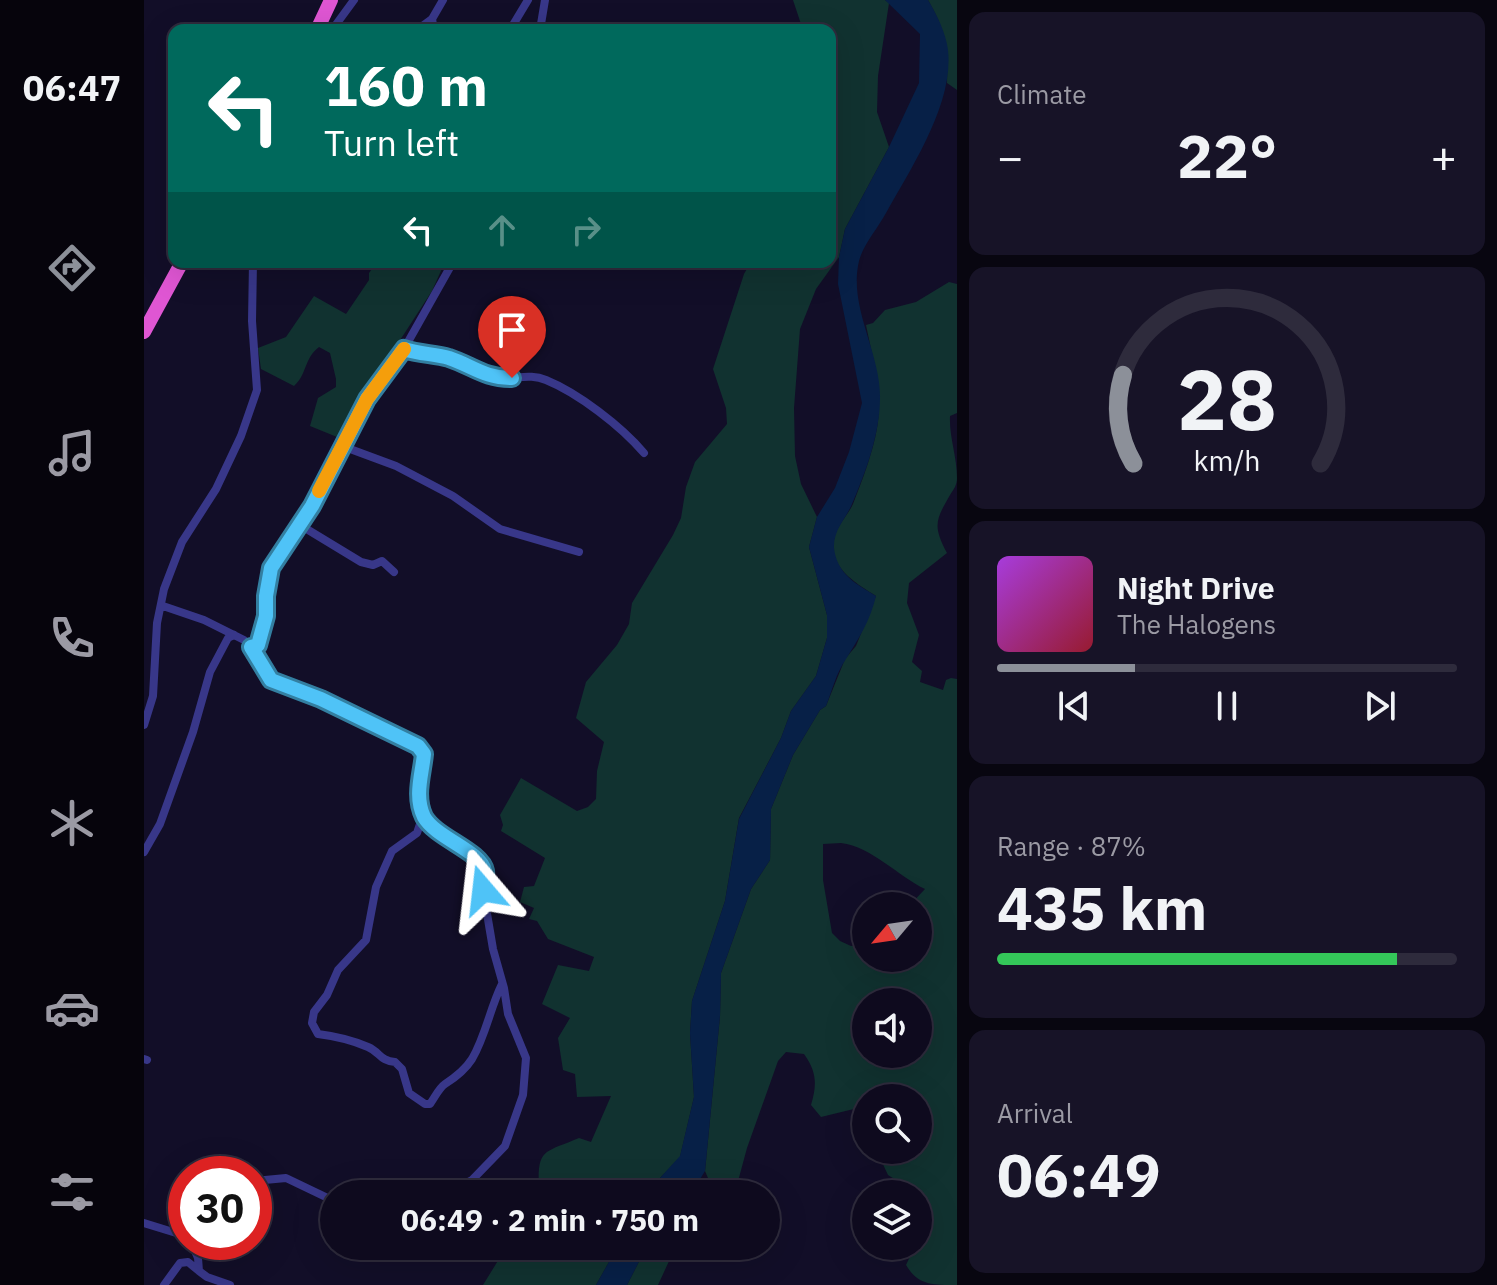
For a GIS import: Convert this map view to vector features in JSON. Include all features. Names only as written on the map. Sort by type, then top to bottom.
[{"type":"highway","points":[[320,24],[331,0]]},
{"type":"highway","points":[[144,332],[179,268]]},
{"type":"street","points":[[336,24],[354,0]]},
{"type":"street","points":[[425,24],[432,19],[443,0]]},
{"type":"street","points":[[514,24],[528,0]]},
{"type":"street","points":[[541,24],[545,0]]},
{"type":"street","points":[[432,19],[433,24]]},
{"type":"street","points":[[144,725],[153,696],[157,623],[163,606],[164,589],[182,542],[216,489],[241,436],[257,390],[252,321],[253,268]]},
{"type":"street","points":[[251,647],[258,645],[266,616],[271,568],[312,506],[367,399],[404,349],[450,268]]},
{"type":"street","points":[[404,349],[449,358],[472,370],[499,378],[527,376],[545,380],[584,402],[644,453]]},
{"type":"street","points":[[342,446],[396,466],[453,496],[500,529],[579,552]]},
{"type":"street","points":[[300,525],[361,562],[373,565],[382,561],[394,572]]},
{"type":"street","points":[[163,606],[204,620],[234,635],[251,647],[271,680],[321,699],[418,746],[424,754],[418,789],[423,815],[417,833],[392,851],[376,887],[366,940],[338,970],[327,995],[314,1012],[312,1023],[318,1034],[367,1046],[384,1061],[395,1062],[402,1069],[409,1093],[430,1104],[443,1085],[454,1080],[472,1059],[502,984]]},
{"type":"street","points":[[144,852],[160,824],[193,732],[210,672],[228,638],[234,635]]},
{"type":"street","points":[[423,815],[445,838],[482,864],[493,949],[508,1014],[526,1058],[523,1095],[511,1135],[495,1159],[472,1180]]},
{"type":"street","points":[[272,1179],[286,1178],[320,1194]]},
{"type":"street","points":[[144,1223],[168,1230]]},
{"type":"street","points":[[198,1260],[199,1271]]},
{"type":"street","points":[[164,1285],[180,1263],[188,1262],[207,1277],[230,1285]]},
{"type":"green space","points":[[793,0],[885,0],[889,3],[878,76],[877,112],[889,147],[845,229],[836,261],[836,24],[801,24]]},
{"type":"green space","points":[[928,0],[957,0],[957,90],[947,83],[945,40]]},
{"type":"green space","points":[[373,268],[442,268],[432,291],[337,437],[310,426],[318,398],[336,387],[330,353],[319,347],[314,351],[294,386],[261,369],[258,348],[286,337],[314,296],[346,314],[369,280]]},
{"type":"green space","points":[[748,268],[831,268],[816,289],[800,329],[794,408],[795,456],[801,484],[817,517],[809,547],[827,615],[827,638],[816,676],[791,711],[781,738],[739,818],[725,901],[692,1001],[690,1033],[694,1097],[680,1157],[659,1180],[539,1180],[539,1166],[550,1150],[579,1138],[591,1142],[611,1096],[577,1097],[575,1074],[563,1070],[558,1038],[570,1018],[542,1004],[558,965],[589,971],[594,957],[548,939],[537,921],[529,919],[534,908],[520,902],[524,887],[534,886],[545,858],[501,831],[500,815],[521,778],[577,811],[588,807],[596,799],[597,771],[604,742],[576,718],[586,682],[617,645],[629,624],[632,603],[681,518],[686,487],[695,462],[727,424],[726,408],[713,369]]},
{"type":"green space","points":[[949,282],[957,284],[957,413],[950,416],[957,480],[938,524],[939,536],[947,553],[909,583],[907,603],[919,635],[912,662],[922,671],[920,682],[943,690],[946,680],[957,679],[957,1285],[926,1282],[915,1277],[906,1265],[908,1260],[932,1260],[932,1180],[896,1180],[888,1175],[883,1164],[932,1164],[932,1084],[852,1084],[852,1109],[821,1117],[811,1105],[815,1079],[808,1061],[804,1054],[786,1052],[778,1061],[738,1180],[709,1180],[705,1171],[720,1016],[721,973],[751,889],[770,860],[771,809],[793,755],[820,710],[826,706],[845,659],[856,646],[876,596],[845,573],[833,547],[836,532],[860,486],[877,428],[878,389],[866,325],[873,323],[885,310],[916,302]]},
{"type":"green space","points":[[498,1260],[610,1260],[596,1285],[483,1285]]},
{"type":"green space","points":[[640,1260],[670,1260],[658,1285],[627,1285]]},
{"type":"water","points":[[885,0],[928,0],[945,37],[948,71],[929,135],[859,261],[858,295],[876,364],[879,411],[867,466],[838,530],[834,548],[843,571],[876,596],[826,706],[820,710],[793,755],[771,809],[770,860],[751,889],[721,973],[720,1016],[705,1171],[700,1180],[659,1180],[680,1156],[694,1097],[690,1033],[692,1001],[725,901],[739,819],[781,738],[791,711],[816,676],[827,638],[827,615],[809,547],[817,517],[835,488],[849,452],[862,403],[838,284],[839,257],[845,229],[919,83],[920,34]]},
{"type":"water","points":[[610,1260],[640,1260],[627,1285],[596,1285]]},
{"type":"slow traffic","points":[[319,491],[367,399],[404,349]]},
{"type":"route","points":[[483,890],[485,874],[482,864],[445,838],[423,815],[418,789],[424,754],[418,746],[321,699],[279,685],[271,680],[251,647],[258,645],[266,616],[271,568],[312,506],[367,399],[404,349],[449,358],[486,375],[512,378]]}]
